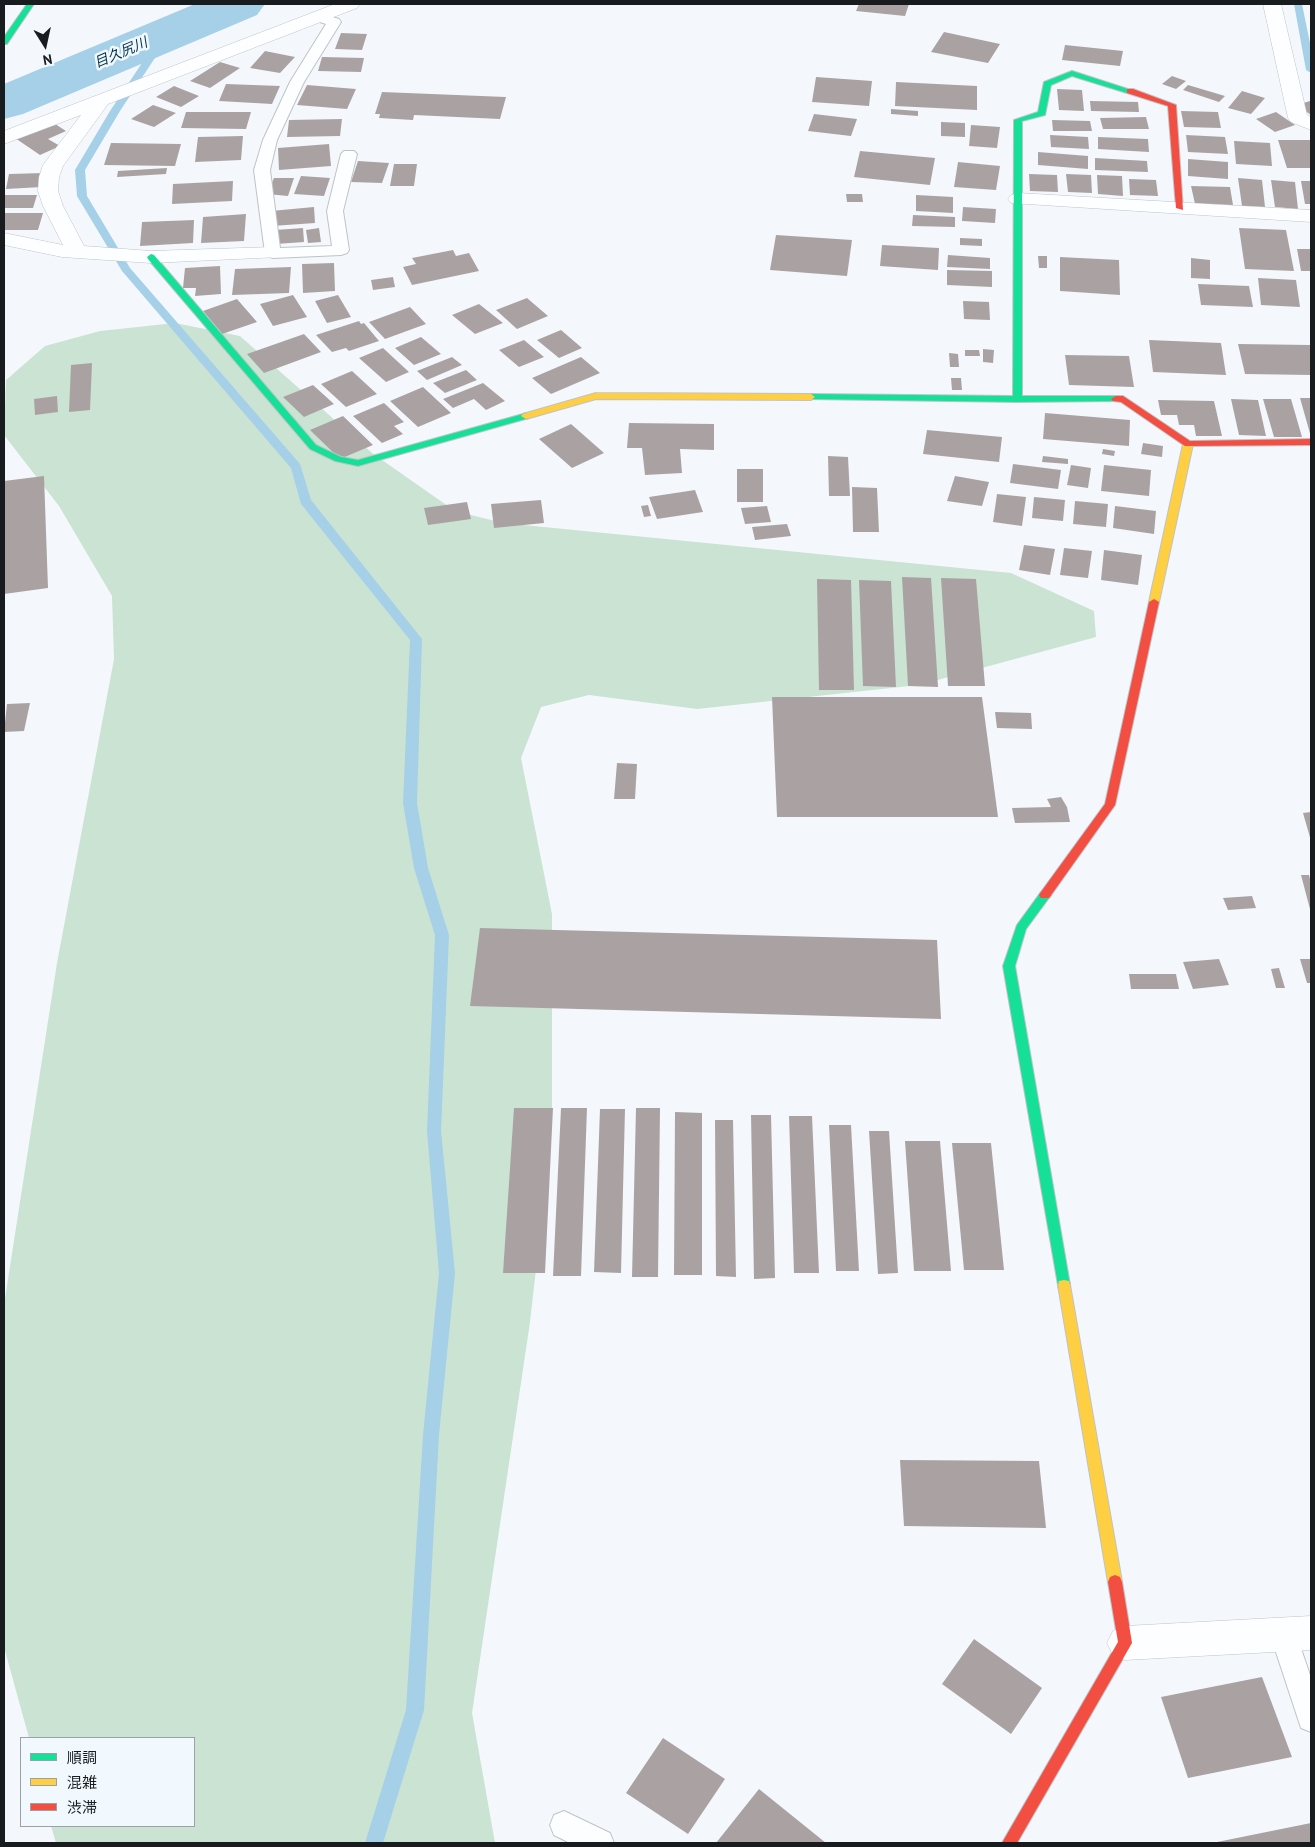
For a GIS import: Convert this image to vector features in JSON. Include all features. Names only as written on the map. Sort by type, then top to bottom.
[{"type":"street","points":[[4,42],[30,4]]},
{"type":"street","points":[[4,138],[351,4]]},
{"type":"street","points":[[1272,4],[1298,118],[1311,124]]},
{"type":"street","points":[[1018,399],[1018,120],[1042,113],[1048,84],[1072,72],[1172,105],[1180,208]]},
{"type":"street","points":[[77,252],[50,198],[48,191],[49,177],[53,165],[101,101]]},
{"type":"street","points":[[1018,199],[1311,216]]},
{"type":"street","points":[[4,240],[77,252],[152,257],[273,252]]},
{"type":"street","points":[[152,257],[313,447],[338,459],[358,463],[596,396],[1124,399],[1188,444],[1311,442]]},
{"type":"street","points":[[1009,1843],[1125,1643],[1009,966],[1021,928],[1110,805],[1188,444]]},
{"type":"street","points":[[1125,1643],[1297,1634]]},
{"type":"lane","points":[[319,17],[334,22],[297,82],[270,140],[262,170],[273,252],[341,250],[335,211],[349,154]]},
{"type":"lane","points":[[1297,1634],[1311,1718]]},
{"type":"lane","points":[[564,1825],[600,1843]]},
{"type":"green space","points":[[175,323],[240,336],[372,453],[455,511],[503,523],[1011,573],[1094,611],[1096,637],[919,685],[697,709],[589,695],[541,707],[521,758],[552,914],[552,1127],[530,1322],[472,1713],[495,1843],[56,1843],[51,1827],[195,1827],[195,1737],[29,1737],[4,1647],[4,1305],[57,963],[114,659],[112,596],[59,506],[4,435],[6,380],[45,346],[100,331]]},
{"type":"building","points":[[859,4],[909,4],[905,16],[856,11]]},
{"type":"building","points":[[944,32],[1000,44],[988,63],[931,52]]},
{"type":"building","points":[[341,33],[367,34],[362,50],[335,49]]},
{"type":"building","points":[[1065,45],[1123,51],[1120,66],[1062,60]]},
{"type":"building","points":[[265,51],[295,57],[280,73],[250,68]]},
{"type":"building","points":[[322,57],[364,58],[361,72],[318,71]]},
{"type":"building","points":[[220,62],[240,68],[210,88],[190,81]]},
{"type":"building","points":[[1172,76],[1186,81],[1176,89],[1162,84]]},
{"type":"building","points":[[816,77],[872,81],[869,106],[812,102]]},
{"type":"building","points":[[896,82],[977,86],[977,110],[895,106]]},
{"type":"building","points":[[226,84],[280,86],[272,104],[219,101]]},
{"type":"building","points":[[307,85],[356,89],[347,109],[297,105]]},
{"type":"building","points":[[1188,85],[1225,96],[1219,102],[1183,90]]},
{"type":"building","points":[[174,86],[199,96],[181,107],[156,97]]},
{"type":"building","points":[[1057,89],[1082,90],[1084,111],[1059,110]]},
{"type":"building","points":[[1242,91],[1265,98],[1251,114],[1228,108]]},
{"type":"building","points":[[382,92],[506,97],[500,119],[414,115],[413,120],[379,118],[380,114],[375,114]]},
{"type":"building","points":[[1090,101],[1138,102],[1139,112],[1091,111]]},
{"type":"building","points":[[1310,101],[1311,115],[1297,105]]},
{"type":"building","points":[[153,105],[176,113],[154,127],[131,119]]},
{"type":"building","points":[[891,109],[918,111],[918,116],[891,114]]},
{"type":"building","points":[[1181,111],[1218,112],[1221,128],[1184,127]]},
{"type":"building","points":[[186,112],[251,112],[246,129],[181,128]]},
{"type":"building","points":[[1276,112],[1295,125],[1275,132],[1256,119]]},
{"type":"building","points":[[814,114],[857,119],[851,136],[808,131]]},
{"type":"building","points":[[1146,117],[1149,129],[1103,129],[1100,118]]},
{"type":"building","points":[[342,119],[340,136],[287,137],[289,120]]},
{"type":"building","points":[[1052,120],[1090,121],[1092,131],[1053,131]]},
{"type":"building","points":[[52,122],[66,131],[48,139],[60,146],[40,155],[15,138]]},
{"type":"building","points":[[941,122],[965,123],[965,137],[941,136]]},
{"type":"building","points":[[971,125],[1000,127],[997,148],[969,146]]},
{"type":"building","points":[[1050,135],[1088,137],[1089,149],[1051,147]]},
{"type":"building","points":[[1186,135],[1225,137],[1228,154],[1188,152]]},
{"type":"building","points":[[243,136],[241,160],[195,162],[198,137]]},
{"type":"building","points":[[1098,137],[1148,139],[1149,152],[1098,149]]},
{"type":"building","points":[[1278,140],[1311,140],[1311,168],[1287,168]]},
{"type":"building","points":[[1234,141],[1270,143],[1272,166],[1236,164]]},
{"type":"building","points":[[111,143],[181,144],[175,166],[104,165]]},
{"type":"building","points":[[329,144],[331,166],[279,170],[278,148]]},
{"type":"building","points":[[860,151],[935,158],[930,185],[854,177]]},
{"type":"building","points":[[1038,152],[1088,156],[1088,169],[1038,165]]},
{"type":"building","points":[[1095,158],[1147,161],[1148,172],[1095,170]]},
{"type":"building","points":[[1188,159],[1228,162],[1228,179],[1188,176]]},
{"type":"building","points":[[358,161],[389,163],[382,183],[351,182]]},
{"type":"building","points":[[958,162],[1000,166],[996,190],[954,187]]},
{"type":"building","points":[[394,164],[417,164],[414,186],[390,186]]},
{"type":"building","points":[[167,168],[166,174],[117,177],[118,171]]},
{"type":"building","points":[[44,173],[42,187],[6,189],[9,174]]},
{"type":"building","points":[[1029,174],[1057,175],[1058,192],[1030,191]]},
{"type":"building","points":[[1066,174],[1091,175],[1092,193],[1068,192]]},
{"type":"building","points":[[1097,175],[1122,176],[1123,196],[1098,194]]},
{"type":"building","points":[[301,176],[330,178],[324,196],[294,194]]},
{"type":"building","points":[[274,178],[294,178],[288,196],[267,194]]},
{"type":"building","points":[[1238,178],[1262,180],[1265,207],[1242,206]]},
{"type":"building","points":[[1129,179],[1156,180],[1158,196],[1130,195]]},
{"type":"building","points":[[1271,180],[1295,182],[1298,209],[1275,207]]},
{"type":"building","points":[[233,181],[232,201],[172,204],[173,184]]},
{"type":"building","points":[[1301,181],[1311,181],[1311,204],[1305,204]]},
{"type":"building","points":[[1191,186],[1230,187],[1233,205],[1195,204]]},
{"type":"building","points":[[846,194],[862,194],[863,202],[847,202]]},
{"type":"building","points":[[4,195],[37,195],[33,208],[4,208]]},
{"type":"building","points":[[916,195],[953,197],[953,213],[916,211]]},
{"type":"building","points":[[314,207],[315,223],[272,226],[271,211]]},
{"type":"building","points":[[963,207],[996,209],[995,223],[962,221]]},
{"type":"building","points":[[4,213],[43,213],[38,230],[4,230]]},
{"type":"building","points":[[246,214],[244,241],[201,243],[203,217]]},
{"type":"building","points":[[913,215],[955,217],[955,227],[912,226]]},
{"type":"building","points":[[194,220],[193,243],[140,246],[142,222]]},
{"type":"building","points":[[303,228],[304,242],[276,244],[275,230]]},
{"type":"building","points":[[319,228],[321,242],[308,243],[306,230]]},
{"type":"building","points":[[1239,228],[1286,230],[1294,271],[1245,269]]},
{"type":"building","points":[[776,235],[852,240],[847,276],[770,270]]},
{"type":"building","points":[[960,238],[982,239],[982,246],[960,245]]},
{"type":"building","points":[[882,245],[939,248],[938,270],[880,266]]},
{"type":"building","points":[[1297,249],[1311,249],[1311,271],[1301,271]]},
{"type":"building","points":[[453,250],[456,256],[469,253],[479,271],[412,285],[403,267],[416,264],[412,258]]},
{"type":"building","points":[[948,255],[990,258],[990,269],[947,267]]},
{"type":"building","points":[[1038,256],[1047,256],[1047,268],[1039,268]]},
{"type":"building","points":[[1060,257],[1119,260],[1120,295],[1060,291]]},
{"type":"building","points":[[1191,258],[1210,260],[1210,279],[1191,278]]},
{"type":"building","points":[[334,263],[335,291],[303,293],[302,264]]},
{"type":"building","points":[[220,266],[221,294],[195,296],[196,288],[183,288],[185,268]]},
{"type":"building","points":[[291,267],[289,293],[232,295],[235,269]]},
{"type":"building","points":[[947,270],[992,271],[992,287],[947,285]]},
{"type":"building","points":[[393,277],[395,287],[373,290],[371,280]]},
{"type":"building","points":[[1258,278],[1296,280],[1300,307],[1261,305]]},
{"type":"building","points":[[1198,284],[1249,286],[1253,307],[1201,305]]},
{"type":"building","points":[[293,295],[307,317],[273,326],[260,304]]},
{"type":"building","points":[[338,295],[351,317],[327,323],[315,301]]},
{"type":"building","points":[[527,298],[548,316],[517,329],[496,310]]},
{"type":"building","points":[[237,299],[257,322],[222,334],[203,311]]},
{"type":"building","points":[[963,301],[989,302],[990,320],[964,319]]},
{"type":"building","points":[[479,304],[503,323],[475,334],[452,315]]},
{"type":"building","points":[[410,307],[426,324],[385,339],[369,322]]},
{"type":"building","points":[[359,321],[361,324],[364,323],[379,341],[349,351],[346,348],[332,352],[316,335]]},
{"type":"building","points":[[561,330],[582,348],[559,358],[537,340]]},
{"type":"building","points":[[304,334],[321,352],[264,373],[247,354]]},
{"type":"building","points":[[421,337],[441,354],[414,365],[395,348]]},
{"type":"building","points":[[524,340],[544,357],[519,367],[499,350]]},
{"type":"building","points":[[1149,340],[1221,343],[1226,375],[1153,372]]},
{"type":"building","points":[[1238,344],[1311,345],[1311,375],[1245,374]]},
{"type":"building","points":[[383,348],[409,372],[386,382],[359,358]]},
{"type":"building","points":[[983,349],[994,350],[993,363],[983,362]]},
{"type":"building","points":[[965,350],[979,350],[980,356],[965,356]]},
{"type":"building","points":[[949,353],[958,354],[959,367],[950,367]]},
{"type":"building","points":[[1065,355],[1129,356],[1134,387],[1069,385]]},
{"type":"building","points":[[452,357],[462,365],[427,380],[417,371]]},
{"type":"building","points":[[581,357],[600,373],[551,394],[532,378]]},
{"type":"building","points":[[92,363],[90,410],[69,412],[71,365]]},
{"type":"building","points":[[466,370],[477,380],[445,393],[433,383]]},
{"type":"building","points":[[352,371],[377,394],[346,407],[321,384]]},
{"type":"building","points":[[951,378],[961,378],[962,390],[952,390]]},
{"type":"building","points":[[483,383],[505,401],[486,410],[474,399],[453,408],[443,399]]},
{"type":"building","points":[[313,385],[334,404],[304,417],[283,397]]},
{"type":"building","points":[[423,387],[451,413],[418,427],[390,401]]},
{"type":"building","points":[[57,396],[58,412],[35,415],[34,399]]},
{"type":"building","points":[[1300,398],[1311,398],[1311,437]]},
{"type":"building","points":[[1231,399],[1258,400],[1266,436],[1239,435]]},
{"type":"building","points":[[1263,399],[1291,399],[1302,437],[1274,437]]},
{"type":"building","points":[[1158,400],[1214,401],[1222,436],[1196,436],[1194,425],[1179,425],[1177,415],[1161,415]]},
{"type":"building","points":[[384,403],[404,422],[394,426],[403,434],[382,443],[353,416]]},
{"type":"building","points":[[1045,413],[1130,420],[1129,446],[1043,439]]},
{"type":"building","points":[[343,416],[373,445],[340,459],[310,430]]},
{"type":"building","points":[[629,423],[714,424],[714,450],[680,449],[682,473],[645,475],[642,448],[627,448]]},
{"type":"building","points":[[571,424],[604,453],[572,468],[539,439]]},
{"type":"building","points":[[927,430],[1002,437],[999,462],[923,454]]},
{"type":"building","points":[[1143,443],[1163,446],[1162,457],[1141,454]]},
{"type":"building","points":[[1103,449],[1115,451],[1114,456],[1102,454]]},
{"type":"building","points":[[828,456],[848,457],[850,496],[829,496]]},
{"type":"building","points":[[1043,456],[1068,459],[1068,464],[1042,462]]},
{"type":"building","points":[[1013,464],[1061,470],[1058,489],[1010,483]]},
{"type":"building","points":[[1071,465],[1091,468],[1088,488],[1067,485]]},
{"type":"building","points":[[1104,465],[1151,470],[1149,496],[1101,491]]},
{"type":"building","points":[[737,469],[763,469],[763,502],[737,502]]},
{"type":"building","points":[[44,476],[48,588],[4,594],[4,481]]},
{"type":"building","points":[[955,476],[989,482],[982,506],[947,501]]},
{"type":"building","points":[[852,487],[877,488],[879,532],[853,532]]},
{"type":"building","points":[[695,490],[703,512],[657,519],[649,497]]},
{"type":"building","points":[[997,494],[1026,497],[1022,526],[993,522]]},
{"type":"building","points":[[1034,497],[1065,500],[1063,521],[1032,518]]},
{"type":"building","points":[[541,500],[544,523],[494,528],[491,504]]},
{"type":"building","points":[[1075,501],[1108,504],[1106,527],[1073,524]]},
{"type":"building","points":[[467,502],[471,519],[428,525],[424,508]]},
{"type":"building","points":[[648,505],[651,516],[644,517],[641,506]]},
{"type":"building","points":[[767,506],[771,522],[745,524],[741,508]]},
{"type":"building","points":[[1115,506],[1156,511],[1154,534],[1113,528]]},
{"type":"building","points":[[787,524],[791,536],[755,540],[752,527]]},
{"type":"building","points":[[1024,545],[1055,549],[1050,575],[1019,570]]},
{"type":"building","points":[[1064,548],[1092,551],[1088,578],[1060,575]]},
{"type":"building","points":[[1104,550],[1142,555],[1138,585],[1101,580]]},
{"type":"building","points":[[902,577],[931,578],[938,687],[908,686]]},
{"type":"building","points":[[941,578],[976,579],[985,686],[948,686]]},
{"type":"building","points":[[817,579],[851,580],[854,690],[819,690]]},
{"type":"building","points":[[859,580],[891,581],[896,687],[863,686]]},
{"type":"building","points":[[772,697],[982,697],[998,817],[777,817]]},
{"type":"building","points":[[30,703],[24,731],[4,732],[7,704]]},
{"type":"building","points":[[995,712],[1031,713],[1032,729],[997,728]]},
{"type":"building","points":[[617,763],[637,764],[635,799],[614,799]]},
{"type":"building","points":[[1061,797],[1067,807],[1070,822],[1015,823],[1012,808],[1051,807],[1047,799]]},
{"type":"building","points":[[1311,812],[1311,841],[1303,813]]},
{"type":"building","points":[[1301,875],[1309,875],[1311,883],[1311,913]]},
{"type":"building","points":[[1252,896],[1256,908],[1228,910],[1223,898]]},
{"type":"building","points":[[480,928],[937,940],[941,1019],[470,1006]]},
{"type":"building","points":[[1219,959],[1229,985],[1193,989],[1183,962]]},
{"type":"building","points":[[1300,959],[1311,959],[1311,983],[1307,983]]},
{"type":"building","points":[[1279,968],[1285,988],[1276,988],[1271,969]]},
{"type":"building","points":[[1129,974],[1176,974],[1179,989],[1131,989]]},
{"type":"building","points":[[514,1108],[553,1108],[545,1273],[503,1273]]},
{"type":"building","points":[[561,1108],[587,1108],[581,1276],[553,1276]]},
{"type":"building","points":[[636,1108],[660,1108],[658,1277],[632,1277]]},
{"type":"building","points":[[600,1109],[625,1109],[621,1273],[594,1272]]},
{"type":"building","points":[[675,1112],[702,1113],[702,1275],[674,1275]]},
{"type":"building","points":[[751,1115],[771,1115],[775,1278],[754,1279]]},
{"type":"building","points":[[789,1116],[812,1116],[819,1273],[794,1273]]},
{"type":"building","points":[[715,1120],[733,1120],[736,1277],[716,1276]]},
{"type":"building","points":[[829,1125],[851,1125],[859,1271],[836,1271]]},
{"type":"building","points":[[869,1131],[889,1131],[898,1273],[878,1274]]},
{"type":"building","points":[[905,1141],[940,1141],[951,1271],[914,1271]]},
{"type":"building","points":[[952,1143],[991,1143],[1004,1270],[964,1270]]},
{"type":"building","points":[[900,1460],[1039,1461],[1046,1528],[904,1526]]},
{"type":"building","points":[[974,1639],[1042,1688],[1011,1734],[942,1684]]},
{"type":"building","points":[[1262,1677],[1292,1757],[1188,1778],[1161,1697]]},
{"type":"building","points":[[663,1738],[725,1779],[688,1834],[626,1793]]},
{"type":"building","points":[[759,1789],[826,1843],[716,1843]]},
{"type":"building","points":[[1311,1823],[1311,1843],[1217,1843],[1217,1842]]},
{"type":"waterway","name":"目久尻川","points":[[4,103],[239,4]]},
{"type":"waterway","points":[[1298,4],[1311,70]]},
{"type":"waterway","points":[[165,35],[115,111],[80,170],[82,196],[126,269],[296,467],[305,501],[416,639],[410,803],[421,868],[442,935],[434,1131],[447,1273],[431,1435],[415,1710],[374,1843]]},
{"type":"traffic: fast","points":[[4,42],[30,4]]},
{"type":"traffic: fast","points":[[1017,399],[1018,120],[1042,113],[1047,84],[1072,73],[1130,91]]},
{"type":"traffic: fast","points":[[151,257],[313,447],[338,459],[358,463],[526,416]]},
{"type":"traffic: fast","points":[[811,397],[1116,399]]},
{"type":"traffic: fast","points":[[1045,895],[1021,928],[1009,966],[1064,1285]]},
{"type":"traffic: slow","points":[[526,416],[596,396],[811,397]]},
{"type":"traffic: slow","points":[[1154,602],[1188,444]]},
{"type":"traffic: slow","points":[[1064,1285],[1115,1582]]},
{"type":"traffic: jam","points":[[1130,91],[1172,105],[1180,208]]},
{"type":"traffic: jam","points":[[1116,399],[1123,399],[1188,444],[1311,442]]},
{"type":"traffic: jam","points":[[1045,895],[1110,805],[1154,602]]},
{"type":"traffic: jam","points":[[1009,1843],[1125,1643],[1115,1582]]}]
